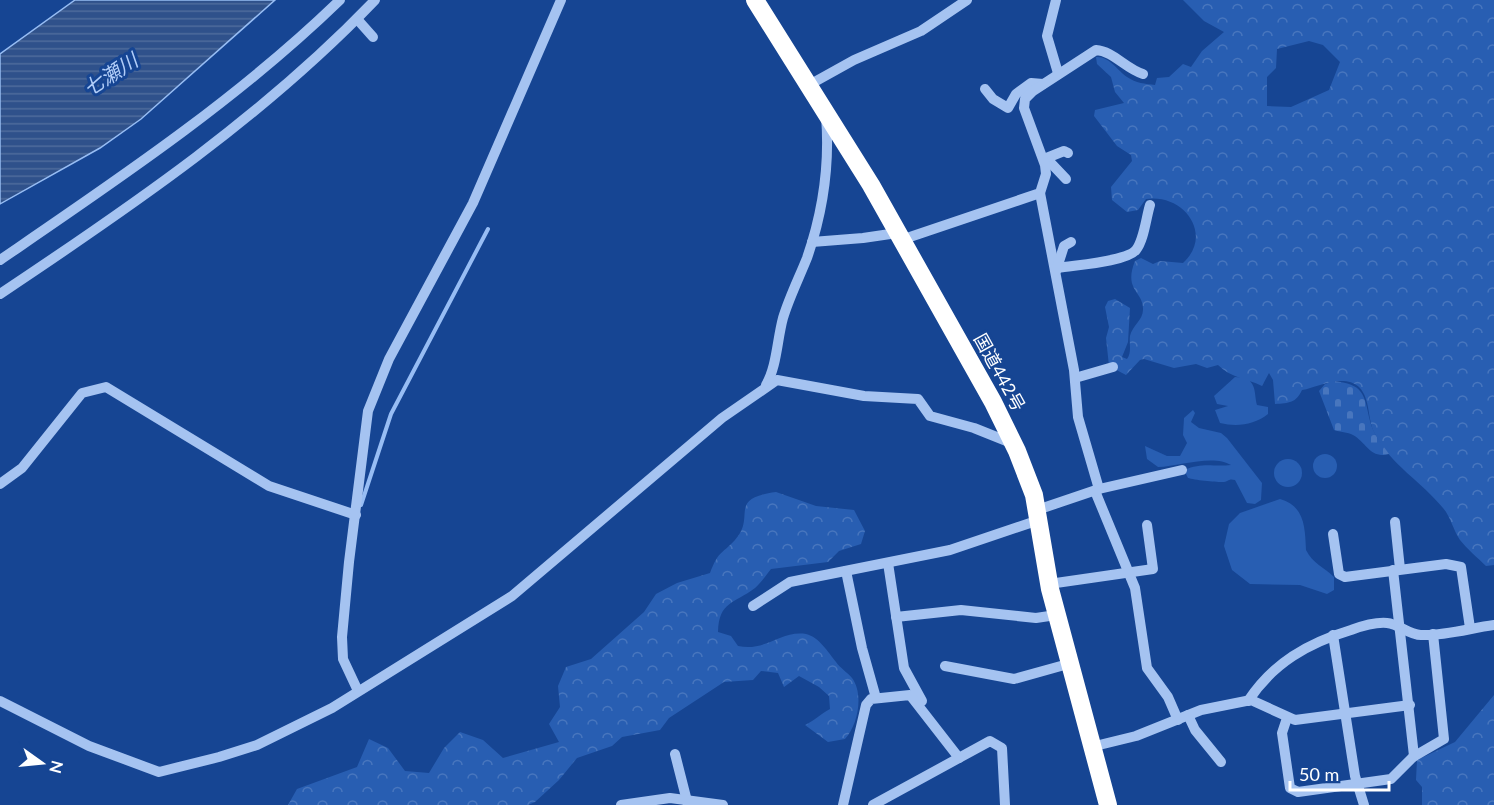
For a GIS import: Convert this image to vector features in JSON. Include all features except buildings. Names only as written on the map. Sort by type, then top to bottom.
[{"type":"highway","name":"国道442号","points":[[755,0],[825,108],[1014,444],[1038,515],[1056,615],[1108,805]]},
{"type":"street","points":[[0,260],[194,123],[249,80],[340,0]]},
{"type":"street","points":[[0,294],[166,178],[273,96],[375,0]]},
{"type":"street","points":[[358,691],[346,666],[342,646],[346,580],[367,417],[389,359],[473,203],[561,0]]},
{"type":"street","points":[[809,85],[854,60],[921,31],[967,0]]},
{"type":"street","points":[[1056,0],[1047,36],[1058,73]]},
{"type":"street","points":[[357,18],[373,37]]},
{"type":"street","points":[[1143,74],[1100,50],[1090,52],[1027,96],[1024,108],[1045,159],[1046,174],[1040,193],[1057,270],[1075,378],[1080,425],[1097,490],[1137,596],[1147,668],[1183,718],[1221,762]]},
{"type":"street","points":[[985,89],[993,99],[1008,108],[1016,94],[1031,83],[1042,84]]},
{"type":"street","points":[[766,386],[772,373],[783,318],[812,242],[825,186],[825,108]]},
{"type":"street","points":[[1045,159],[1064,152],[1068,153]]},
{"type":"street","points":[[1045,159],[1066,178]]},
{"type":"street","points":[[812,242],[899,236],[1040,193]]},
{"type":"street","points":[[1057,270],[1119,258],[1132,253],[1138,246],[1150,205]]},
{"type":"street","points":[[1057,270],[1064,246],[1071,242]]},
{"type":"street","points":[[1075,378],[1113,367]]},
{"type":"street","points":[[0,701],[96,749],[150,770],[163,772],[257,745],[325,711],[512,596],[722,418],[777,380],[857,395],[912,397],[920,401],[930,416],[974,428],[1014,444]]},
{"type":"street","points":[[0,484],[22,468],[82,393],[106,387],[269,486],[356,515]]},
{"type":"street","points":[[753,606],[790,582],[950,550],[1097,490],[1182,470]]},
{"type":"street","points":[[1395,522],[1400,628],[1416,751],[1413,757]]},
{"type":"street","points":[[1049,584],[1149,571],[1154,566],[1147,525]]},
{"type":"street","points":[[1333,534],[1340,574],[1345,577],[1446,564],[1461,567],[1470,628]]},
{"type":"street","points":[[888,563],[904,668],[924,706],[924,712]]},
{"type":"street","points":[[846,571],[862,648],[876,698]]},
{"type":"street","points":[[896,617],[969,610],[1036,618],[1056,615]]},
{"type":"street","points":[[1248,701],[1262,680],[1277,666],[1301,650],[1333,635],[1381,623],[1389,623],[1415,635],[1494,625]]},
{"type":"street","points":[[1287,718],[1282,739],[1291,790],[1303,793],[1391,779],[1413,757],[1444,739],[1433,634]]},
{"type":"street","points":[[1333,635],[1358,786],[1364,805]]},
{"type":"street","points":[[945,666],[1014,679],[1068,664]]},
{"type":"street","points":[[843,805],[866,705],[871,699],[907,694],[924,712],[959,758]]},
{"type":"street","points":[[1091,747],[1136,736],[1183,718],[1248,701],[1263,703],[1287,718],[1298,720],[1410,705]]},
{"type":"street","points":[[873,805],[990,741],[1000,745],[1003,752],[1005,805]]},
{"type":"street","points":[[675,754],[688,802]]},
{"type":"street","points":[[621,805],[670,798],[723,805]]},
{"type":"green space","points":[[1183,0],[1494,0],[1494,565],[1486,566],[1466,547],[1443,508],[1389,455],[1375,434],[1363,392],[1353,383],[1339,381],[1323,384],[1302,390],[1292,402],[1275,404],[1273,380],[1269,373],[1262,386],[1233,375],[1218,365],[1207,368],[1196,364],[1174,368],[1144,359],[1140,360],[1126,375],[1109,366],[1106,338],[1109,327],[1105,307],[1108,301],[1115,299],[1130,308],[1128,342],[1122,357],[1127,359],[1131,332],[1143,314],[1142,304],[1131,279],[1135,261],[1141,258],[1153,264],[1160,261],[1183,263],[1192,252],[1196,240],[1195,229],[1190,218],[1183,209],[1172,203],[1160,199],[1146,199],[1138,210],[1127,212],[1112,200],[1111,187],[1132,161],[1131,155],[1117,146],[1094,116],[1095,110],[1124,103],[1115,92],[1111,77],[1097,64],[1096,57],[1109,61],[1134,81],[1155,85],[1157,78],[1169,77],[1183,64],[1191,67],[1202,51],[1224,32],[1204,21]],"holes":[[[1309,41],[1323,45],[1340,62],[1329,90],[1291,107],[1267,106],[1267,77],[1276,68],[1277,49]]]},
{"type":"green space","points":[[1235,377],[1247,378],[1250,381],[1254,387],[1257,405],[1268,407],[1268,414],[1257,421],[1245,424],[1220,423],[1215,410],[1228,406],[1217,404],[1214,396]]},
{"type":"green space","points":[[1333,381],[1351,385],[1361,392],[1373,430],[1389,454],[1377,454],[1353,435],[1334,430],[1319,391],[1325,384]]},
{"type":"green space","points":[[1193,410],[1195,413],[1191,422],[1199,428],[1221,433],[1227,438],[1262,483],[1261,500],[1255,504],[1247,503],[1235,480],[1219,482],[1191,479],[1184,470],[1202,465],[1231,465],[1224,462],[1206,461],[1158,467],[1147,459],[1145,446],[1167,456],[1180,456],[1187,443],[1183,435],[1184,418]]},
{"type":"green space","points":[[1325,454],[1333,458],[1337,466],[1333,474],[1325,478],[1317,474],[1313,466],[1317,458]]},
{"type":"green space","points":[[1288,459],[1298,463],[1302,473],[1298,483],[1288,487],[1278,483],[1274,473],[1278,463]]},
{"type":"green space","points":[[776,492],[816,506],[854,510],[865,531],[861,544],[839,551],[828,562],[771,569],[755,588],[729,604],[721,614],[718,632],[731,636],[738,646],[748,647],[797,634],[806,634],[819,642],[852,678],[858,692],[856,718],[845,739],[828,742],[805,725],[830,709],[829,696],[819,687],[799,676],[784,687],[778,673],[761,671],[753,680],[724,682],[669,718],[660,730],[622,737],[612,746],[577,758],[559,780],[535,802],[528,805],[288,805],[297,789],[357,767],[369,739],[388,748],[405,771],[429,773],[444,748],[460,732],[483,740],[503,758],[559,742],[549,724],[560,707],[558,686],[566,667],[591,659],[644,612],[656,594],[677,583],[710,573],[718,557],[741,531],[747,504],[761,495]]},
{"type":"green space","points":[[1280,499],[1288,502],[1299,512],[1304,526],[1306,550],[1315,562],[1334,577],[1334,590],[1327,594],[1300,585],[1250,584],[1232,570],[1224,546],[1229,524],[1240,513]]},
{"type":"green space","points":[[1494,695],[1494,805],[1422,805],[1422,787],[1416,780],[1417,760],[1455,742]]},
{"type":"water","name":"七瀬川","points":[[75,0],[275,0],[141,119],[100,148],[0,204],[0,54]]},
{"type":"waterway","points":[[361,505],[391,414],[488,229]]}]
